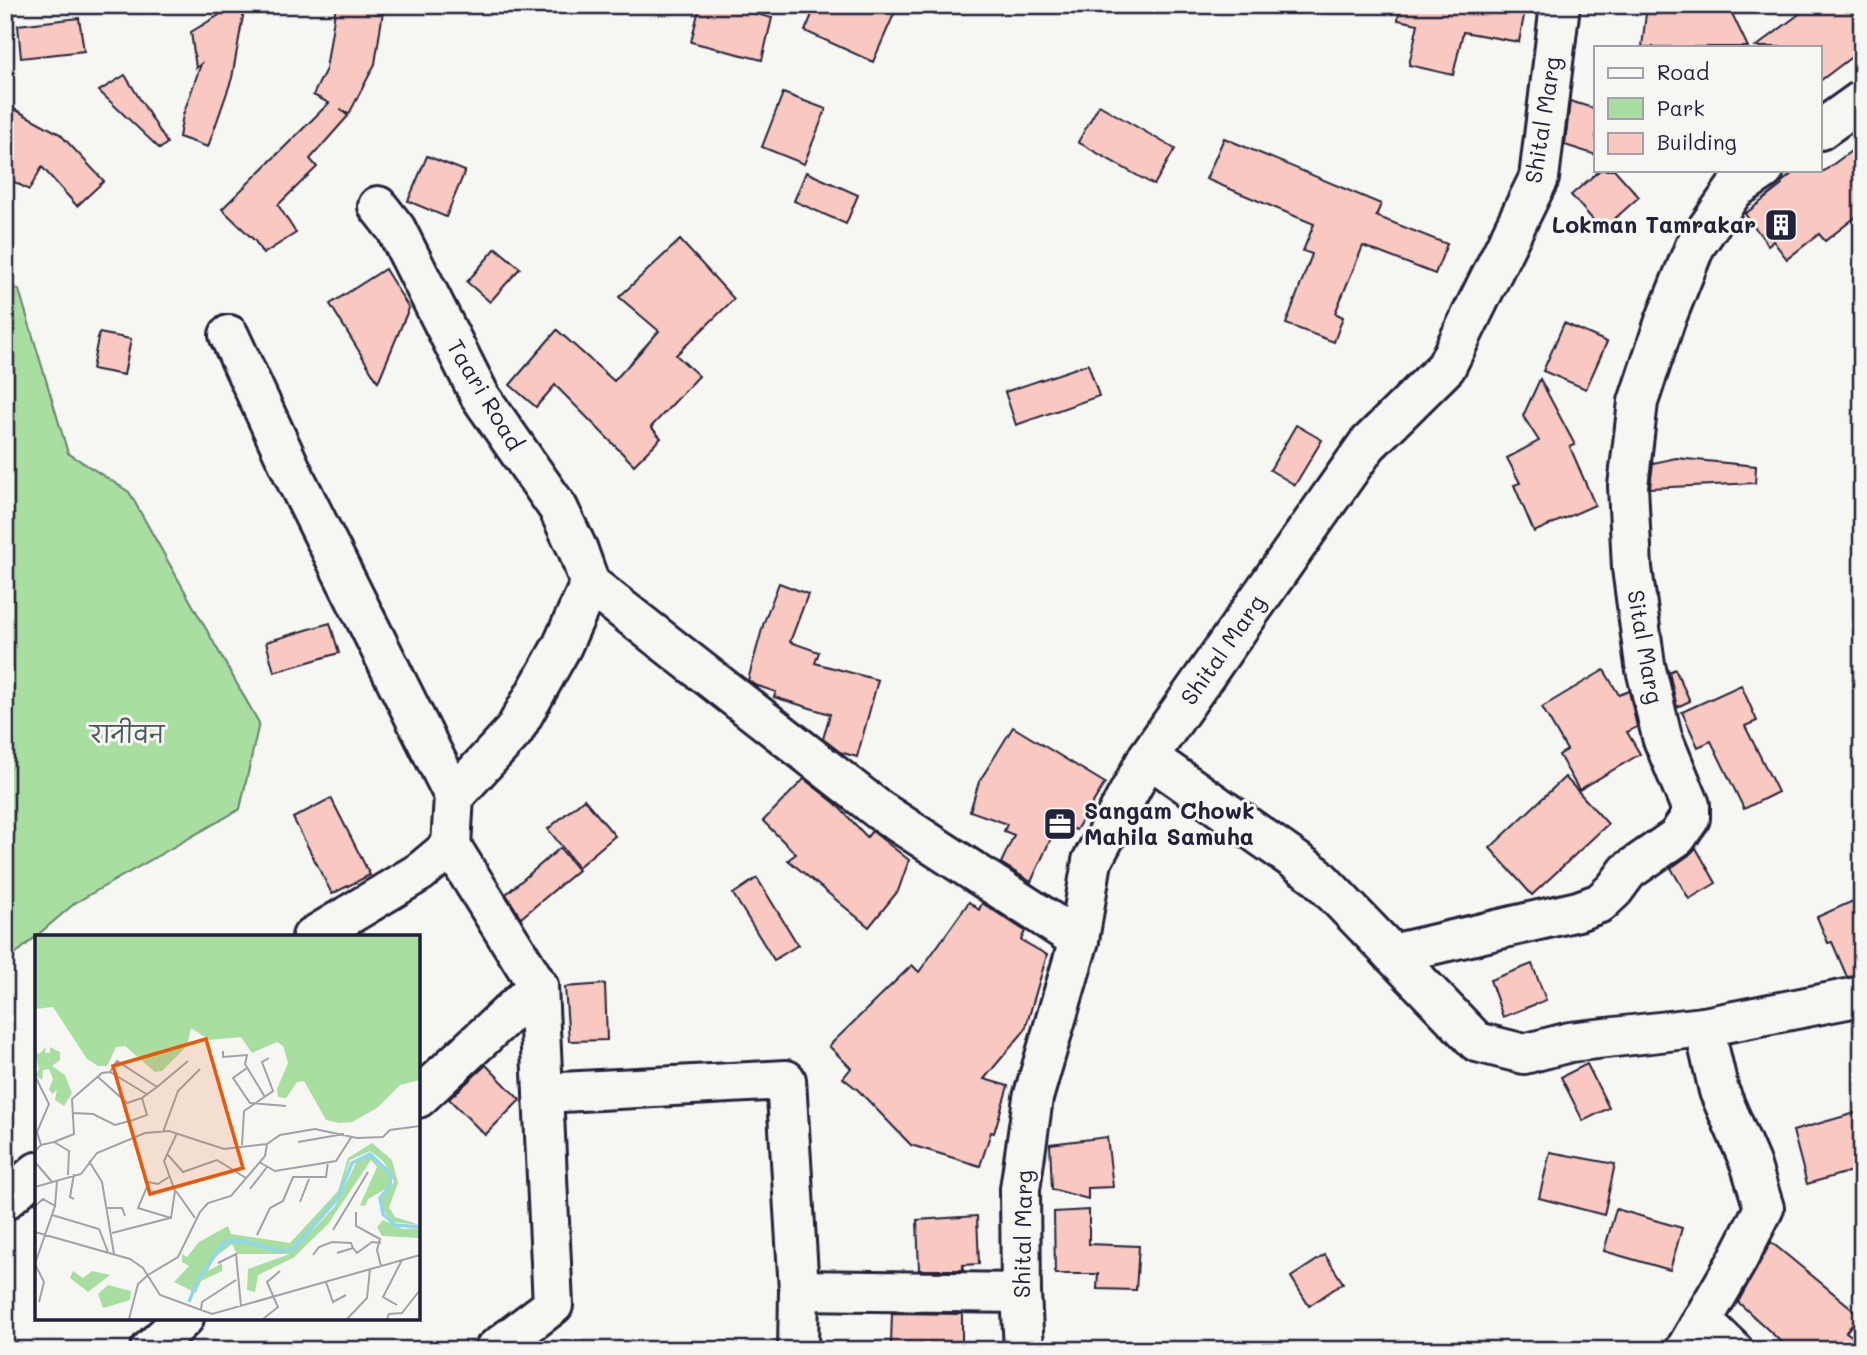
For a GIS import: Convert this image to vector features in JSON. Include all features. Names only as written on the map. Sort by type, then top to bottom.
[{"type":"street","name":"Shital Marg","points":[[1024,1350],[1020,1189],[1033,1098],[1079,940],[1092,861],[1148,757],[1367,445],[1446,367],[1539,178],[1560,5]]},
{"type":"street","points":[[1822,129],[1862,100]]},
{"type":"street","name":"Sital Marg","points":[[1392,954],[1578,911],[1600,903],[1628,871],[1677,837],[1690,818],[1690,804],[1662,737],[1645,666],[1632,568],[1628,486],[1638,402],[1665,321],[1695,246],[1734,191],[1761,172]]},
{"type":"street","name":"Taari Road","points":[[378,206],[396,229],[480,396],[558,508],[578,550],[590,584]]},
{"type":"street","points":[[229,335],[298,482],[454,796],[451,846],[538,986],[553,1305],[494,1350]]},
{"type":"street","points":[[454,796],[514,731],[562,646],[590,584],[879,810],[1079,940]]},
{"type":"street","points":[[1148,757],[1316,876],[1477,1042],[1524,1054],[1570,1042],[1704,1027],[1862,996]]},
{"type":"street","points":[[315,935],[420,872],[451,846]]},
{"type":"street","points":[[420,1096],[538,986]]},
{"type":"street","points":[[1704,1027],[1719,1091],[1750,1163],[1764,1208],[1737,1261],[1693,1335],[1733,1350]]},
{"type":"street","points":[[543,1093],[786,1080],[799,1290],[798,1350]]},
{"type":"street","points":[[5,1200],[35,1174]]},
{"type":"street","points":[[799,1290],[1021,1293]]},
{"type":"street","points":[[150,1350],[182,1320]]},
{"type":"green space","name":"रानीवन","points":[[5,284],[19,290],[68,453],[129,492],[259,723],[240,809],[75,903],[5,963]]},
{"type":"building","points":[[222,5],[245,5],[232,78],[208,147],[179,137],[183,115],[201,64],[196,68],[191,32],[219,15]]},
{"type":"building","points":[[336,5],[384,5],[375,64],[349,114],[340,109],[348,116],[310,159],[317,167],[278,205],[296,233],[263,254],[255,241],[222,209],[329,103],[313,95],[326,69]]},
{"type":"building","points":[[700,5],[722,5],[772,18],[762,60],[691,42]]},
{"type":"building","points":[[816,5],[898,5],[873,62],[805,31]]},
{"type":"building","points":[[1400,5],[1526,5],[1519,42],[1463,32],[1453,75],[1409,65],[1418,24],[1398,20]]},
{"type":"building","points":[[1647,5],[1710,13],[1728,5],[1748,46],[1642,46]]},
{"type":"building","points":[[1811,5],[1862,5],[1862,49],[1822,79],[1822,46],[1757,46]]},
{"type":"building","points":[[79,18],[84,51],[21,58],[18,25]]},
{"type":"building","points":[[125,75],[167,143],[160,149],[99,91]]},
{"type":"building","points":[[783,93],[826,109],[804,164],[762,147]]},
{"type":"building","points":[[1570,101],[1594,108],[1594,154],[1565,145]]},
{"type":"building","points":[[5,104],[60,134],[104,181],[77,206],[42,167],[29,190],[5,177]]},
{"type":"building","points":[[1099,105],[1175,149],[1154,185],[1078,142]]},
{"type":"building","points":[[1224,138],[1381,204],[1376,216],[1447,244],[1435,274],[1363,246],[1335,313],[1343,317],[1334,342],[1286,324],[1312,254],[1303,251],[1314,224],[1206,179]]},
{"type":"building","points":[[1862,143],[1862,212],[1825,241],[1819,234],[1787,259],[1773,241],[1768,245],[1745,214],[1795,172],[1824,171]]},
{"type":"building","points":[[427,156],[465,171],[446,217],[408,201]]},
{"type":"building","points":[[806,172],[858,195],[846,224],[794,201]]},
{"type":"building","points":[[1598,172],[1617,172],[1639,197],[1602,230],[1571,195]]},
{"type":"building","points":[[680,240],[734,299],[676,355],[699,376],[651,427],[661,438],[634,465],[555,385],[536,407],[510,385],[557,330],[614,381],[659,331],[619,297]]},
{"type":"building","points":[[496,248],[520,268],[490,302],[467,282]]},
{"type":"building","points":[[385,269],[409,308],[378,382],[330,304]]},
{"type":"building","points":[[1564,323],[1607,342],[1586,389],[1543,371]]},
{"type":"building","points":[[99,333],[131,339],[124,375],[92,369]]},
{"type":"building","points":[[1088,364],[1099,396],[1016,425],[1005,392]]},
{"type":"building","points":[[1540,379],[1575,445],[1570,447],[1595,505],[1534,532],[1514,485],[1520,483],[1507,458],[1539,441],[1523,416]]},
{"type":"building","points":[[1296,425],[1322,440],[1295,485],[1270,470]]},
{"type":"building","points":[[1676,458],[1756,466],[1755,483],[1650,488],[1653,463]]},
{"type":"building","points":[[779,583],[808,594],[790,642],[819,652],[815,663],[878,680],[857,757],[840,752],[823,739],[830,714],[774,697],[776,692],[748,680],[764,622]]},
{"type":"building","points":[[330,623],[339,653],[274,672],[266,642]]},
{"type":"building","points":[[1675,669],[1690,701],[1677,707],[1669,672]]},
{"type":"building","points":[[1604,670],[1619,695],[1629,691],[1637,727],[1627,732],[1640,754],[1579,790],[1559,755],[1567,750],[1542,707]]},
{"type":"building","points":[[1741,685],[1757,721],[1745,726],[1778,792],[1744,809],[1711,741],[1698,747],[1682,712]]},
{"type":"building","points":[[1013,727],[1105,783],[1076,830],[1058,823],[1031,882],[1001,863],[1014,835],[1004,831],[1007,824],[970,811],[979,782]]},
{"type":"building","points":[[1565,777],[1608,824],[1532,895],[1490,848]]},
{"type":"building","points":[[804,779],[835,803],[867,837],[872,831],[909,860],[898,891],[869,927],[788,860],[796,854],[763,821]]},
{"type":"building","points":[[331,798],[370,875],[332,894],[293,818]]},
{"type":"building","points":[[584,799],[615,836],[578,867],[548,829]]},
{"type":"building","points":[[560,848],[578,870],[521,918],[506,894]]},
{"type":"building","points":[[1696,848],[1716,883],[1689,899],[1671,868]]},
{"type":"building","points":[[757,878],[798,945],[774,960],[733,894]]},
{"type":"building","points":[[1862,897],[1862,975],[1847,977],[1832,942],[1828,943],[1817,917]]},
{"type":"building","points":[[969,902],[979,910],[982,903],[1025,931],[1021,940],[1047,955],[1025,1030],[984,1079],[1008,1086],[994,1133],[991,1132],[980,1166],[911,1145],[843,1078],[851,1068],[829,1046],[912,965],[919,972]]},
{"type":"building","points":[[1532,964],[1546,1000],[1503,1017],[1490,980]]},
{"type":"building","points":[[605,984],[607,1040],[569,1041],[565,987]]},
{"type":"building","points":[[1587,1064],[1609,1108],[1583,1121],[1561,1077]]},
{"type":"building","points":[[486,1065],[520,1100],[485,1135],[449,1099]]},
{"type":"building","points":[[1862,1111],[1862,1168],[1807,1184],[1793,1131]]},
{"type":"building","points":[[1107,1137],[1113,1187],[1088,1188],[1088,1199],[1052,1189],[1050,1144]]},
{"type":"building","points":[[1550,1152],[1615,1164],[1604,1215],[1539,1198]]},
{"type":"building","points":[[1616,1209],[1682,1228],[1670,1270],[1604,1251]]},
{"type":"building","points":[[1089,1210],[1089,1244],[1139,1246],[1136,1290],[1097,1289],[1098,1274],[1055,1274],[1054,1212]]},
{"type":"building","points":[[977,1216],[979,1264],[963,1265],[963,1270],[919,1270],[917,1220]]},
{"type":"building","points":[[1771,1242],[1860,1315],[1846,1332],[1862,1343],[1862,1350],[1790,1350],[1738,1302]]},
{"type":"building","points":[[1325,1255],[1343,1283],[1309,1306],[1291,1277]]},
{"type":"building","points":[[892,1313],[962,1314],[962,1346],[891,1344]]},
{"type":"place","name":"Lokman Tamrakar","points":[[1781,225]]},
{"type":"place","name":"Sangam Chowk Mahila Samuha","points":[[1060,824]]}]
